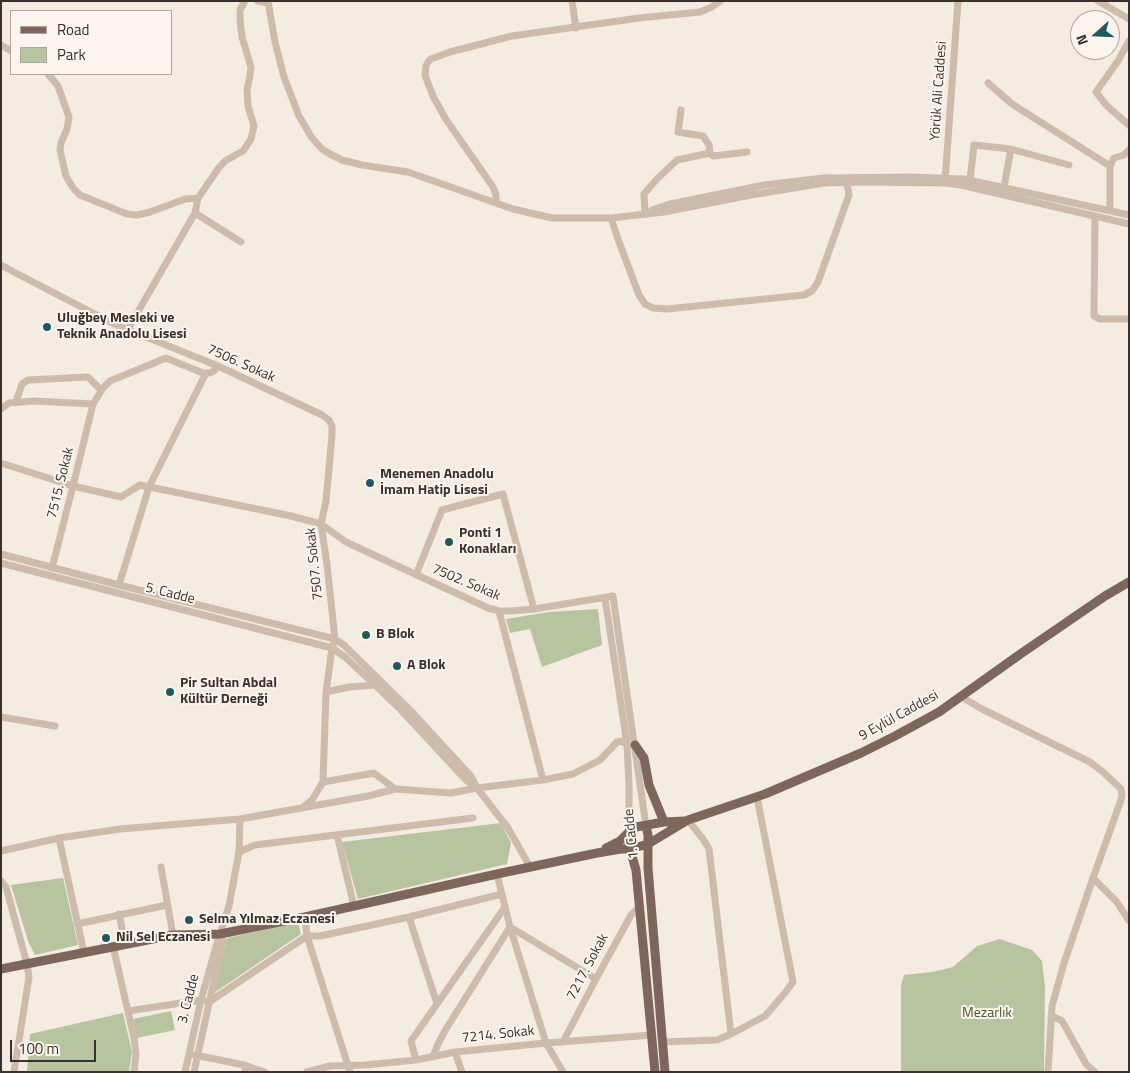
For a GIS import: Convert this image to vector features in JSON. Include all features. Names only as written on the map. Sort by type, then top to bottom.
[{"type":"main road","name":"9 Eylül Caddesi","points":[[2,968],[173,935],[220,934],[305,918],[497,874],[648,844],[688,820],[756,797],[861,753],[895,736],[939,712],[1097,601],[1129,582]]},
{"type":"main road","points":[[631,745],[644,758],[649,785],[664,822]]},
{"type":"main road","name":"9 Eylül Caddesi","points":[[597,853],[620,841],[636,827],[688,820]]},
{"type":"main road","name":"1. Cadde","points":[[646,826],[664,1072]]},
{"type":"main road","name":"1. Cadde","points":[[629,832],[628,839],[636,870],[655,1072]]},
{"type":"street","points":[[128,329],[195,213],[198,198],[225,161],[243,151],[252,139],[254,126],[248,106],[247,89],[251,67],[242,37],[240,20],[240,10],[245,1]]},
{"type":"street","points":[[572,1],[576,28]]},
{"type":"street","points":[[496,204],[496,195],[493,187],[445,118],[427,82],[425,75],[426,66],[431,59],[512,36],[639,18],[700,12],[720,1]]},
{"type":"street","name":"Yörük Ali Caddesi","points":[[945,181],[958,1]]},
{"type":"street","points":[[1098,1],[1129,19]]},
{"type":"street","points":[[258,2],[268,2],[274,42],[284,77],[299,116],[312,138],[322,149],[342,160],[408,172],[496,204],[552,218],[612,218],[664,212],[769,192],[824,184],[964,179],[1129,215]]},
{"type":"street","points":[[1129,41],[1118,61],[1096,92],[1107,106],[1129,125]]},
{"type":"street","points":[[49,75],[58,86],[69,117],[60,150],[66,176],[80,195],[127,214],[137,215],[185,199],[198,198]]},
{"type":"street","points":[[988,84],[1012,104],[1110,166]]},
{"type":"street","points":[[680,110],[678,132],[704,136],[709,145],[710,153]]},
{"type":"street","points":[[970,180],[974,145],[1011,149],[1069,165]]},
{"type":"street","points":[[1004,187],[1011,149]]},
{"type":"street","points":[[1110,211],[1110,166],[1114,158],[1124,155],[1129,150]]},
{"type":"street","points":[[645,213],[644,194],[677,160],[710,153],[712,156],[747,152]]},
{"type":"street","points":[[645,213],[670,204],[764,185],[824,178],[945,181],[1129,224]]},
{"type":"street","points":[[612,218],[639,294],[645,304],[653,308],[666,309],[804,295],[812,291],[818,282],[850,195],[847,183]]},
{"type":"street","points":[[195,213],[241,242]]},
{"type":"street","points":[[1095,216],[1094,316],[1100,319],[1129,319]]},
{"type":"street","name":"7506. Sokak","points":[[2,266],[114,324],[218,366],[322,415],[329,420],[332,426]]},
{"type":"street","points":[[16,402],[22,384],[28,380],[90,378],[101,390],[110,381],[166,358],[206,373],[214,371],[218,366]]},
{"type":"street","points":[[119,586],[149,487],[206,373]]},
{"type":"street","name":"7515. Sokak","points":[[52,568],[93,404],[101,390]]},
{"type":"street","points":[[1,409],[9,403],[16,402],[93,404]]},
{"type":"street","name":"7507. Sokak","points":[[332,426],[326,501],[321,524],[328,564],[335,639]]},
{"type":"street","points":[[1,462],[73,486],[121,497],[140,485],[291,516],[321,524]]},
{"type":"street","points":[[416,574],[442,510],[503,494],[534,609]]},
{"type":"street","name":"7502. Sokak","points":[[321,524],[346,542],[488,608],[499,611],[534,609],[613,596]]},
{"type":"street","points":[[1,554],[119,586],[335,639],[344,645],[412,712],[471,776],[477,788],[508,828],[530,867]]},
{"type":"street","name":"5. Cadde","points":[[1,563],[332,648]]},
{"type":"street","name":"1. Cadde","points":[[613,596],[631,745],[629,832]]},
{"type":"street","name":"1. Cadde","points":[[605,598],[646,826]]},
{"type":"street","points":[[499,611],[543,780]]},
{"type":"street","points":[[302,808],[312,800],[323,782],[326,692],[335,639]]},
{"type":"street","points":[[332,648],[401,710],[466,780],[477,788]]},
{"type":"street","points":[[326,692],[349,687],[375,685]]},
{"type":"street","points":[[960,696],[982,710],[1090,762],[1125,790],[1064,963],[1052,1006],[1048,1072]]},
{"type":"street","points":[[1,718],[55,726]]},
{"type":"street","points":[[1,851],[59,838],[120,829],[240,819],[368,796],[395,789],[451,793],[543,780],[573,774],[600,760],[617,742],[621,741],[631,745]]},
{"type":"street","points":[[323,782],[374,773],[395,789]]},
{"type":"street","points":[[662,1042],[717,1040],[731,1034],[764,1016],[785,994],[793,982],[756,797]]},
{"type":"street","points":[[239,852],[255,844],[473,818]]},
{"type":"street","name":"3. Cadde","points":[[185,1072],[201,1000],[229,906],[239,852],[240,819]]},
{"type":"street","points":[[688,820],[709,849],[731,1034]]},
{"type":"street","points":[[337,835],[354,906]]},
{"type":"street","points":[[59,838],[84,953]]},
{"type":"street","points":[[161,867],[173,935]]},
{"type":"street","points":[[497,874],[510,927],[546,1043],[560,1070]]},
{"type":"street","points":[[1094,878],[1117,902],[1129,921]]},
{"type":"street","points":[[1,881],[6,887],[29,977],[14,1072]]},
{"type":"street","points":[[128,1011],[201,1000],[209,1002],[307,936],[320,936],[409,917],[502,894]]},
{"type":"street","points":[[78,924],[167,905]]},
{"type":"street","points":[[416,1060],[411,1041],[505,907]]},
{"type":"street","name":"7217. Sokak","points":[[563,1042],[631,914],[639,907]]},
{"type":"street","points":[[119,914],[125,944]]},
{"type":"street","points":[[409,917],[437,1004]]},
{"type":"street","points":[[305,918],[307,936],[349,1068]]},
{"type":"street","points":[[510,927],[596,978]]},
{"type":"street","points":[[434,1057],[446,1029],[510,927]]},
{"type":"street","name":"3. Cadde","points":[[194,1072],[223,940],[220,934]]},
{"type":"street","points":[[114,946],[136,1054],[134,1072]]},
{"type":"street","points":[[1051,1016],[1061,1020],[1090,1072]]},
{"type":"street","name":"7214. Sokak","points":[[307,1072],[330,1066],[349,1068],[416,1060],[455,1052],[652,1035]]},
{"type":"street","points":[[455,1052],[462,1072]]},
{"type":"street","points":[[189,1053],[245,1069],[265,1072]]},
{"type":"street","points":[[1049,1059],[1052,1072]]},
{"type":"street","points":[[1086,1064],[1095,1072]]},
{"type":"green space","points":[[598,609],[602,645],[542,667],[530,629],[510,633],[506,619],[549,612]]},
{"type":"green space","points":[[501,823],[511,843],[507,864],[358,899],[342,842]]},
{"type":"green space","points":[[63,878],[78,945],[35,955],[28,941],[11,885]]},
{"type":"green space","points":[[298,923],[301,934],[214,993],[227,938]]},
{"type":"green space","name":"Mezarlık","points":[[1000,939],[1032,950],[1042,961],[1045,987],[1044,1072],[901,1071],[901,986],[904,975],[932,972],[953,967],[977,946]]},
{"type":"green space","points":[[171,1011],[175,1030],[137,1038],[133,1019]]},
{"type":"green space","points":[[123,1013],[132,1052],[129,1072],[27,1072],[30,1034]]},
{"type":"place","name":"Uluğbey Mesleki ve Teknik Anadolu Lisesi","points":[[47,327]]},
{"type":"place","name":"Menemen Anadolu İmam Hatip Lisesi","points":[[370,483]]},
{"type":"place","name":"Ponti 1 Konakları","points":[[449,542]]},
{"type":"place","name":"B Blok","points":[[366,635]]},
{"type":"place","name":"A Blok","points":[[397,666]]},
{"type":"place","name":"Pir Sultan Abdal Kültür Derneği","points":[[170,692]]},
{"type":"place","name":"Selma Yılmaz Eczanesi","points":[[189,920]]},
{"type":"place","name":"Nil Sel Eczanesi","points":[[106,938]]}]
